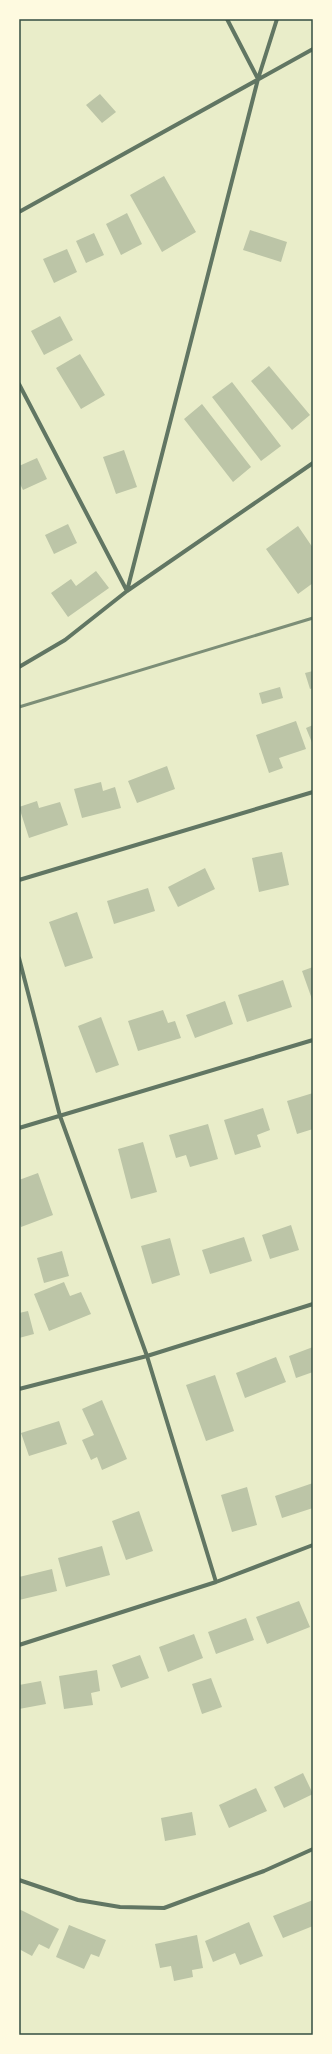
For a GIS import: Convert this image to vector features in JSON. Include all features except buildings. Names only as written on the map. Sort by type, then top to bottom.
[{"type":"street","points":[[227,19],[258,79]]},
{"type":"street","points":[[128,591],[258,79],[277,19]]},
{"type":"street","points":[[19,212],[313,49]]},
{"type":"street","points":[[19,384],[128,591]]},
{"type":"street","points":[[19,667],[65,640],[128,591],[313,463]]},
{"type":"street","points":[[19,880],[313,792]]},
{"type":"street","points":[[19,958],[60,1116],[147,1356],[216,1582]]},
{"type":"street","points":[[19,1128],[313,1040]]},
{"type":"street","points":[[19,1389],[147,1356],[313,1304]]},
{"type":"street","points":[[19,1645],[216,1582],[313,1545]]},
{"type":"street","points":[[19,1880],[78,1900],[120,1908],[164,1908],[264,1871],[313,1849]]},
{"type":"railway","points":[[19,707],[313,618]]}]
